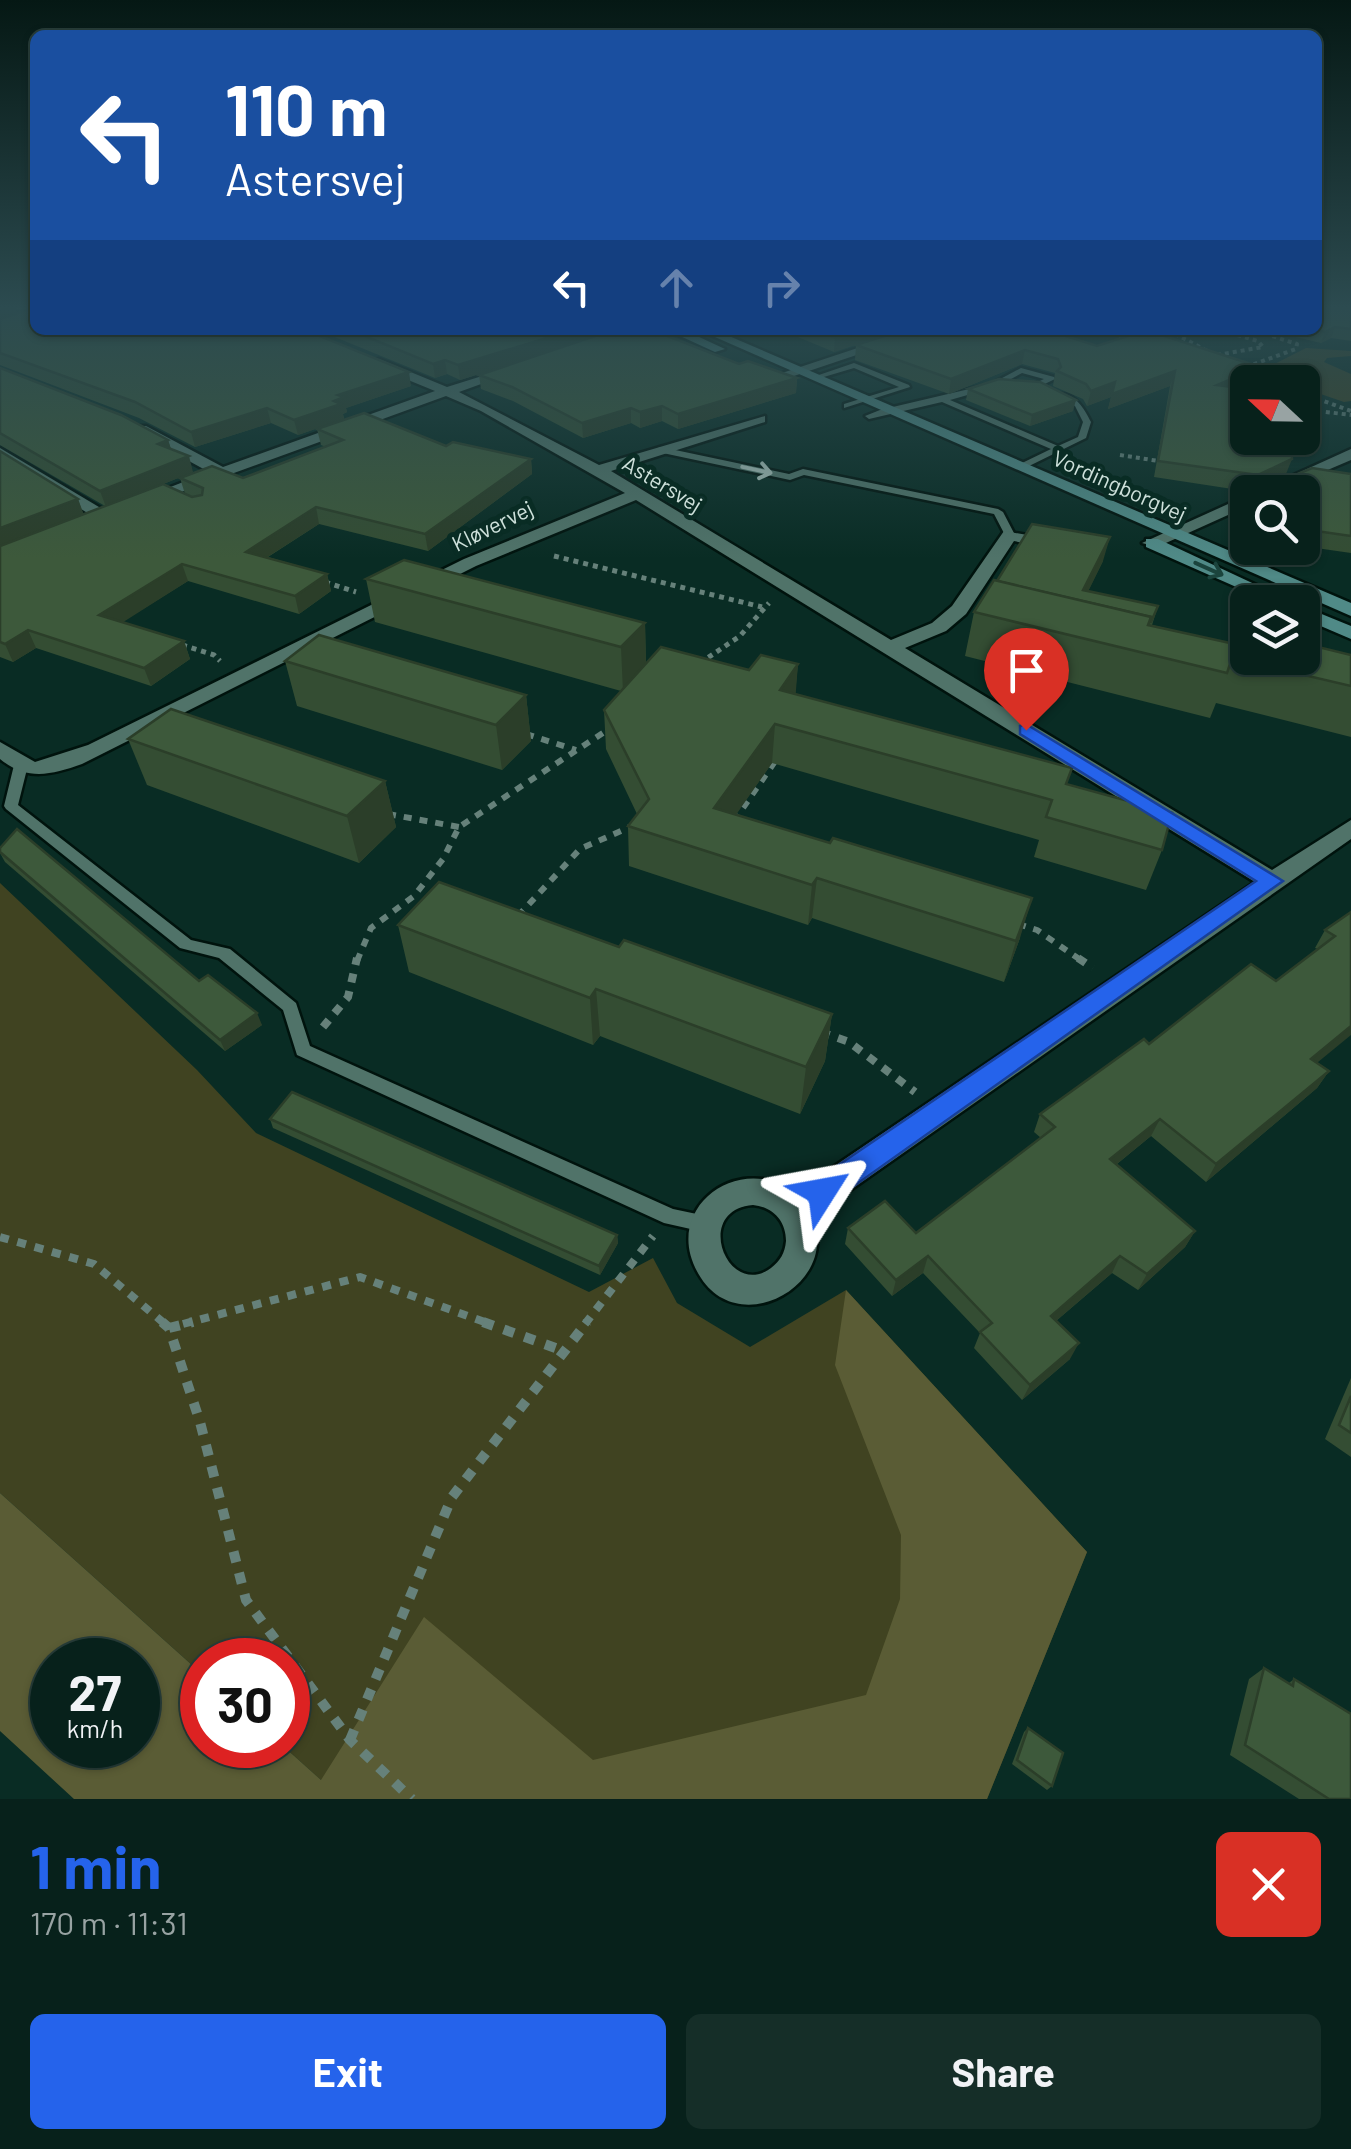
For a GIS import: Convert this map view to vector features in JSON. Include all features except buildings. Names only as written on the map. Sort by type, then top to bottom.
[{"type":"main road","name":"Vordingborgvej","points":[[816,392],[847,406],[891,409],[1351,610]]},
{"type":"main road","name":"Vordingborgvej","points":[[842,392],[1246,585]]},
{"type":"main road","points":[[1320,619],[1351,633]]},
{"type":"street","points":[[86,523],[440,392]]},
{"type":"street","name":"Astersvej","points":[[449,392],[529,430],[598,470],[1272,881]]},
{"type":"street","points":[[120,419],[220,472]]},
{"type":"street","points":[[598,470],[760,419]]},
{"type":"street","points":[[0,452],[119,510]]},
{"type":"street","points":[[1303,475],[1351,454]]},
{"type":"street","name":"Kløvervej","points":[[21,765],[38,769],[72,758],[516,540],[636,494]]},
{"type":"street","points":[[1151,543],[1230,508]]},
{"type":"street","points":[[892,647],[968,613],[1010,535],[1068,547]]},
{"type":"street","points":[[0,748],[21,765]]},
{"type":"street","points":[[793,1212],[1351,828]]},
{"type":"street","points":[[740,1194],[769,1196],[793,1212],[804,1238],[802,1256],[792,1272],[766,1286],[745,1286],[717,1272],[702,1248],[704,1224],[714,1206],[740,1194]]},
{"type":"lane","points":[[869,408],[896,392]]},
{"type":"lane","points":[[891,409],[912,402],[946,401],[972,392]]},
{"type":"lane","points":[[1020,394],[1025,392]]},
{"type":"lane","points":[[1023,466],[1082,438],[1087,422],[1078,404],[1052,392]]},
{"type":"lane","points":[[946,401],[1055,448]]},
{"type":"lane","points":[[969,411],[990,404]]},
{"type":"lane","points":[[661,450],[790,476],[803,472],[998,512],[1010,535]]},
{"type":"lane","points":[[166,492],[184,500]]},
{"type":"lane","points":[[21,765],[10,806],[186,944],[224,952],[277,996],[290,1007],[303,1050],[671,1217],[704,1224]]},
{"type":"path","points":[[1320,401],[1351,413]]},
{"type":"path","points":[[1320,410],[1351,413]]},
{"type":"path","points":[[1120,455],[1176,463]]},
{"type":"path","points":[[516,540],[546,554],[762,607]]},
{"type":"path","points":[[315,579],[350,589],[384,606]]},
{"type":"path","points":[[690,671],[740,636],[762,607],[795,589]]},
{"type":"path","points":[[168,641],[214,656],[237,679]]},
{"type":"path","points":[[303,1050],[348,997],[358,956],[371,928],[414,896],[443,859],[459,827],[619,722]]},
{"type":"path","points":[[516,731],[577,750]]},
{"type":"path","points":[[728,830],[788,742]]},
{"type":"path","points":[[387,814],[459,827]]},
{"type":"path","points":[[509,926],[580,849],[650,818]]},
{"type":"path","points":[[414,896],[434,902]]},
{"type":"path","points":[[1000,918],[1036,930],[1122,986]]},
{"type":"path","points":[[811,1029],[848,1042],[940,1111]]},
{"type":"path","points":[[350,1740],[452,1496],[671,1217]]},
{"type":"path","points":[[0,1237],[94,1264],[169,1328],[200,1422],[246,1600],[350,1740],[412,1799]]},
{"type":"path","points":[[169,1328],[360,1277],[564,1350]]},
{"type":"green space","points":[[1320,392],[1351,392],[1351,401],[1344,402]]},
{"type":"green space","points":[[0,883],[197,1070],[256,1133],[589,1292],[653,1258],[677,1303],[750,1347],[846,1290],[1087,1552],[987,1799],[342,1799],[308,1768],[310,1638],[180,1638],[180,1654],[0,1493]]},
{"type":"green space","points":[[846,1290],[1087,1552],[987,1799],[74,1799],[40,1768],[160,1768],[160,1638],[30,1638],[30,1759],[0,1731],[0,1493],[180,1654],[180,1768],[308,1768],[321,1780],[424,1617],[593,1760],[866,1695],[900,1599],[901,1535],[835,1365]]},
{"type":"route","points":[[822,1192],[1272,881],[1026,730]]}]
